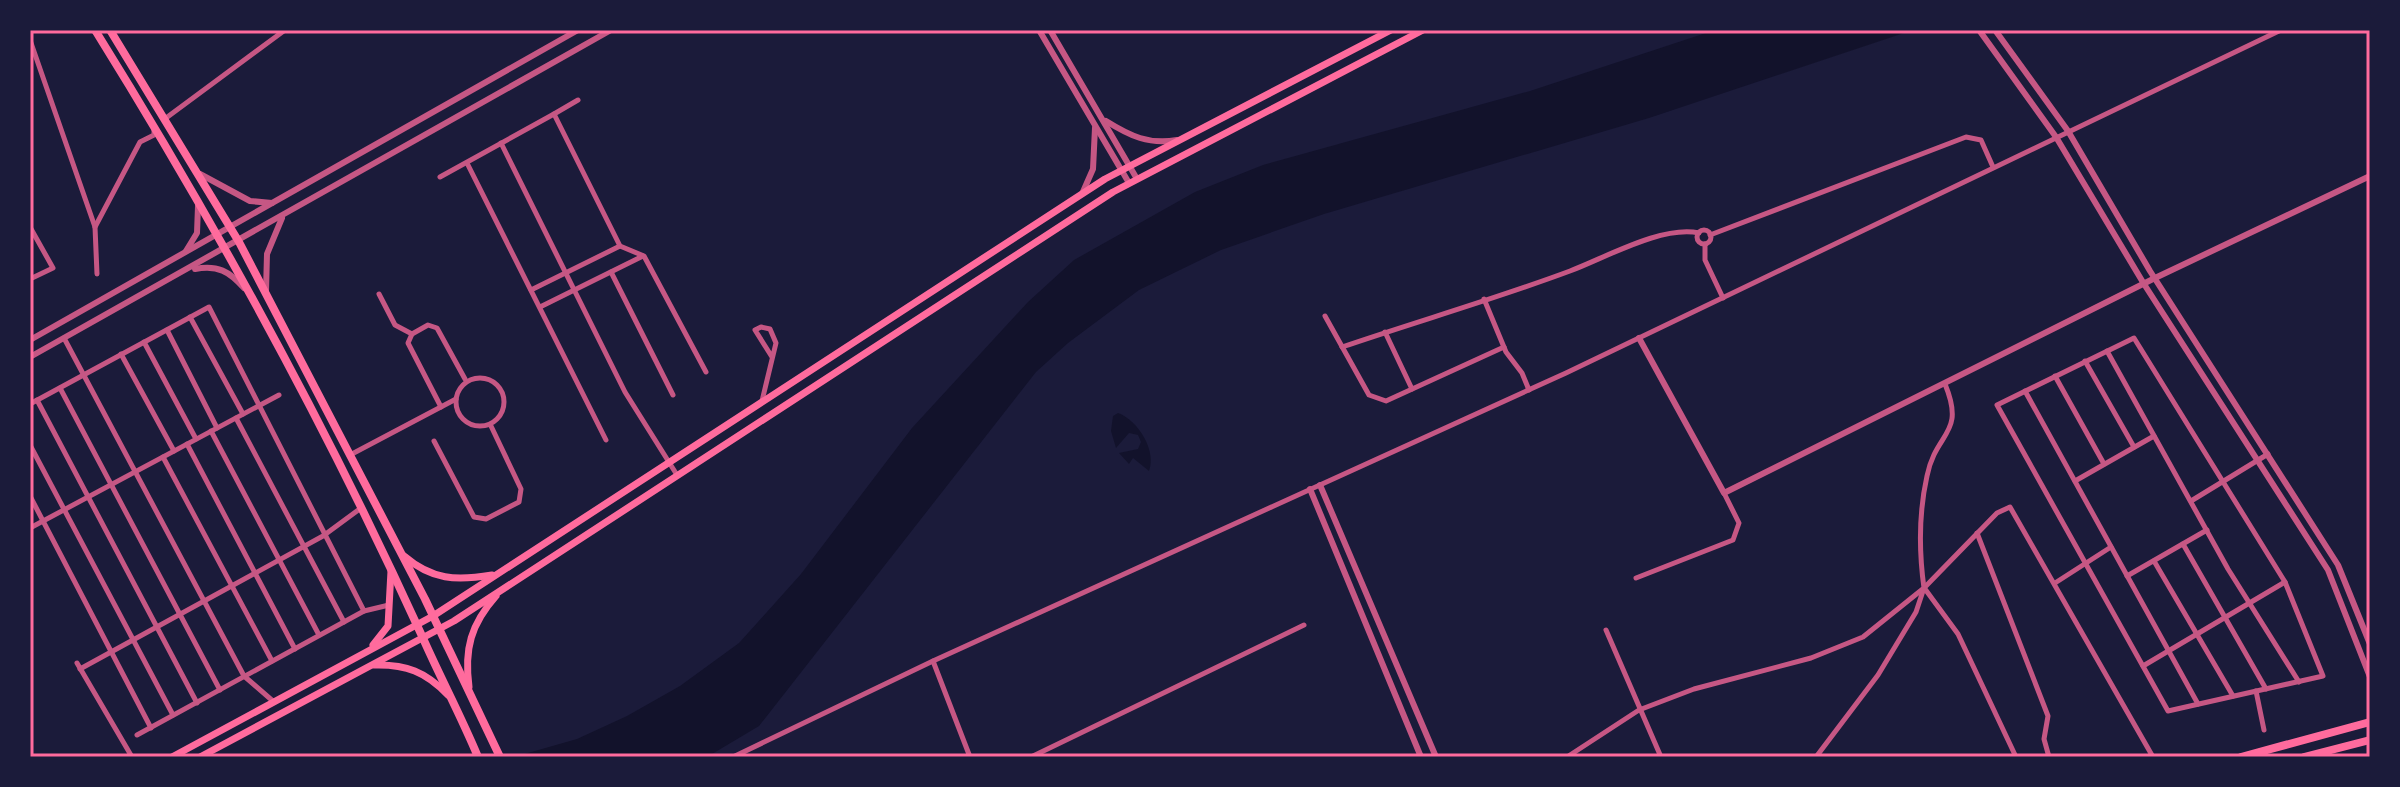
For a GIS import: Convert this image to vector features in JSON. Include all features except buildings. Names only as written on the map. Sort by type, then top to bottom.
[{"type":"main road","points":[[95,30],[189,181],[255,301],[390,561],[477,755]]},
{"type":"main road","points":[[110,30],[239,242],[440,629],[500,757]]},
{"type":"main road","points":[[172,757],[433,616],[1082,194],[1391,30]]},
{"type":"main road","points":[[200,757],[440,629],[1133,181],[1423,30]]},
{"type":"main road","points":[[402,555],[434,577],[458,580],[498,573]]},
{"type":"main road","points":[[367,652],[388,626],[390,561]]},
{"type":"main road","points":[[469,689],[467,650],[471,630],[504,587]]},
{"type":"main road","points":[[372,665],[408,666],[424,673],[451,697]]},
{"type":"main road","points":[[2241,757],[2370,722]]},
{"type":"main road","points":[[2304,757],[2370,740]]},
{"type":"street","points":[[166,118],[285,30]]},
{"type":"street","points":[[30,340],[232,229],[578,30]]},
{"type":"street","points":[[30,357],[611,30]]},
{"type":"street","points":[[1039,30],[1122,171],[1133,181]]},
{"type":"street","points":[[1050,30],[1130,166],[1133,181]]},
{"type":"street","points":[[1979,30],[2056,137],[2144,284],[2328,570],[2370,677]]},
{"type":"street","points":[[1995,30],[2068,131],[2155,278],[2338,565],[2370,644]]},
{"type":"street","points":[[733,757],[933,661],[1529,390],[2281,30]]},
{"type":"street","points":[[30,40],[95,227],[97,274]]},
{"type":"street","points":[[440,177],[578,100]]},
{"type":"street","points":[[554,114],[620,246],[644,256],[706,372]]},
{"type":"street","points":[[1102,119],[1144,140],[1157,143],[1181,140]]},
{"type":"street","points":[[1082,194],[1093,169],[1094,124]]},
{"type":"street","points":[[95,227],[140,142],[154,135],[154,125]]},
{"type":"street","points":[[1723,298],[1705,260],[1705,244],[1710,235],[1966,137],[1981,140],[1993,167]]},
{"type":"street","points":[[501,143],[625,392],[677,475]]},
{"type":"street","points":[[467,163],[606,440]]},
{"type":"street","points":[[200,174],[250,201],[276,203]]},
{"type":"street","points":[[1724,493],[2155,278],[2370,176]]},
{"type":"street","points":[[181,257],[193,243],[199,222],[200,211],[189,181]]},
{"type":"street","points":[[267,295],[267,254],[283,217]]},
{"type":"street","points":[[30,227],[53,268],[30,279]]},
{"type":"street","points":[[1342,347],[1659,237],[1688,231],[1704,231],[1710,235]]},
{"type":"street","points":[[1699,233],[1698,240],[1705,244]]},
{"type":"street","points":[[531,290],[620,246]]},
{"type":"street","points":[[540,307],[644,256]]},
{"type":"street","points":[[188,270],[211,266],[224,269],[255,301]]},
{"type":"street","points":[[611,272],[673,395]]},
{"type":"street","points":[[379,294],[395,325],[412,334]]},
{"type":"street","points":[[1484,299],[1504,347],[1529,390]]},
{"type":"street","points":[[30,404],[209,307],[258,399],[257,407],[364,611]]},
{"type":"street","points":[[1325,316],[1369,395],[1386,401],[1504,347]]},
{"type":"street","points":[[190,317],[243,414]]},
{"type":"street","points":[[441,407],[408,343],[412,334],[428,325],[437,328],[465,379]]},
{"type":"street","points":[[762,402],[772,357],[775,337],[770,329],[761,327],[755,330],[772,357]]},
{"type":"street","points":[[167,330],[217,428]]},
{"type":"street","points":[[1385,332],[1412,389]]},
{"type":"street","points":[[64,338],[244,676],[274,702]]},
{"type":"street","points":[[1636,578],[1733,540],[1739,523],[1639,338]]},
{"type":"street","points":[[2134,338],[2285,582],[2323,676],[2168,711],[1997,405],[2107,351],[2134,338]]},
{"type":"street","points":[[144,342],[196,439]]},
{"type":"street","points":[[2107,351],[2207,530],[2299,682]]},
{"type":"street","points":[[121,354],[174,451]]},
{"type":"street","points":[[2085,361],[2134,447]]},
{"type":"street","points":[[2055,376],[2104,464]]},
{"type":"street","points":[[465,379],[483,377],[493,383],[501,395],[503,410],[491,426]]},
{"type":"street","points":[[350,455],[456,399],[465,379]]},
{"type":"street","points":[[1816,757],[1878,675],[1916,612],[1924,588],[1920,561],[1927,473],[1951,426],[1955,408],[1945,384]]},
{"type":"street","points":[[60,388],[220,690]]},
{"type":"street","points":[[2025,391],[2198,704]]},
{"type":"street","points":[[30,528],[279,395]]},
{"type":"street","points":[[456,399],[464,418],[471,425],[491,426]]},
{"type":"street","points":[[37,400],[197,703]]},
{"type":"street","points":[[236,418],[344,622]]},
{"type":"street","points":[[434,441],[474,517],[486,519],[519,502],[521,489],[491,426]]},
{"type":"street","points":[[211,431],[319,635]]},
{"type":"street","points":[[2075,481],[2154,436]]},
{"type":"street","points":[[187,444],[295,649]]},
{"type":"street","points":[[30,445],[173,715]]},
{"type":"street","points":[[2191,501],[2269,453]]},
{"type":"street","points":[[163,457],[272,661]]},
{"type":"street","points":[[1320,485],[1436,757]]},
{"type":"street","points":[[1310,489],[1421,757]]},
{"type":"street","points":[[30,496],[151,728]]},
{"type":"street","points":[[132,757],[78,666],[257,574],[323,536],[362,507]]},
{"type":"street","points":[[1567,757],[1639,710],[1694,689],[1811,658],[1863,637],[1924,588],[1997,513],[2010,507],[2153,757]]},
{"type":"street","points":[[2127,576],[2207,530]]},
{"type":"street","points":[[1977,533],[2048,716],[2044,739],[2049,757]]},
{"type":"street","points":[[2183,544],[2266,689]]},
{"type":"street","points":[[2055,583],[2111,547]]},
{"type":"street","points":[[2154,561],[2233,696]]},
{"type":"street","points":[[2143,666],[2285,582]]},
{"type":"street","points":[[1924,588],[1958,634],[2016,757]]},
{"type":"street","points":[[137,735],[364,611],[382,604],[391,605]]},
{"type":"street","points":[[1031,757],[1304,625]]},
{"type":"street","points":[[1606,630],[1661,757]]},
{"type":"street","points":[[933,661],[970,757]]},
{"type":"street","points":[[2256,691],[2264,730]]},
{"type":"shaded area","points":[[1715,30],[1913,30],[1649,118],[1324,214],[1221,250],[1139,290],[1068,343],[1036,372],[759,726],[707,757],[514,757],[577,739],[627,716],[680,686],[739,643],[801,574],[912,428],[1028,302],[1074,260],[1195,192],[1263,165],[1530,91]]},
{"type":"shaded area","points":[[1118,413],[1132,422],[1144,437],[1150,454],[1149,471],[1133,458],[1129,464],[1119,453],[1138,449],[1141,442],[1138,435],[1129,433],[1116,448],[1111,431],[1113,416]]}]
